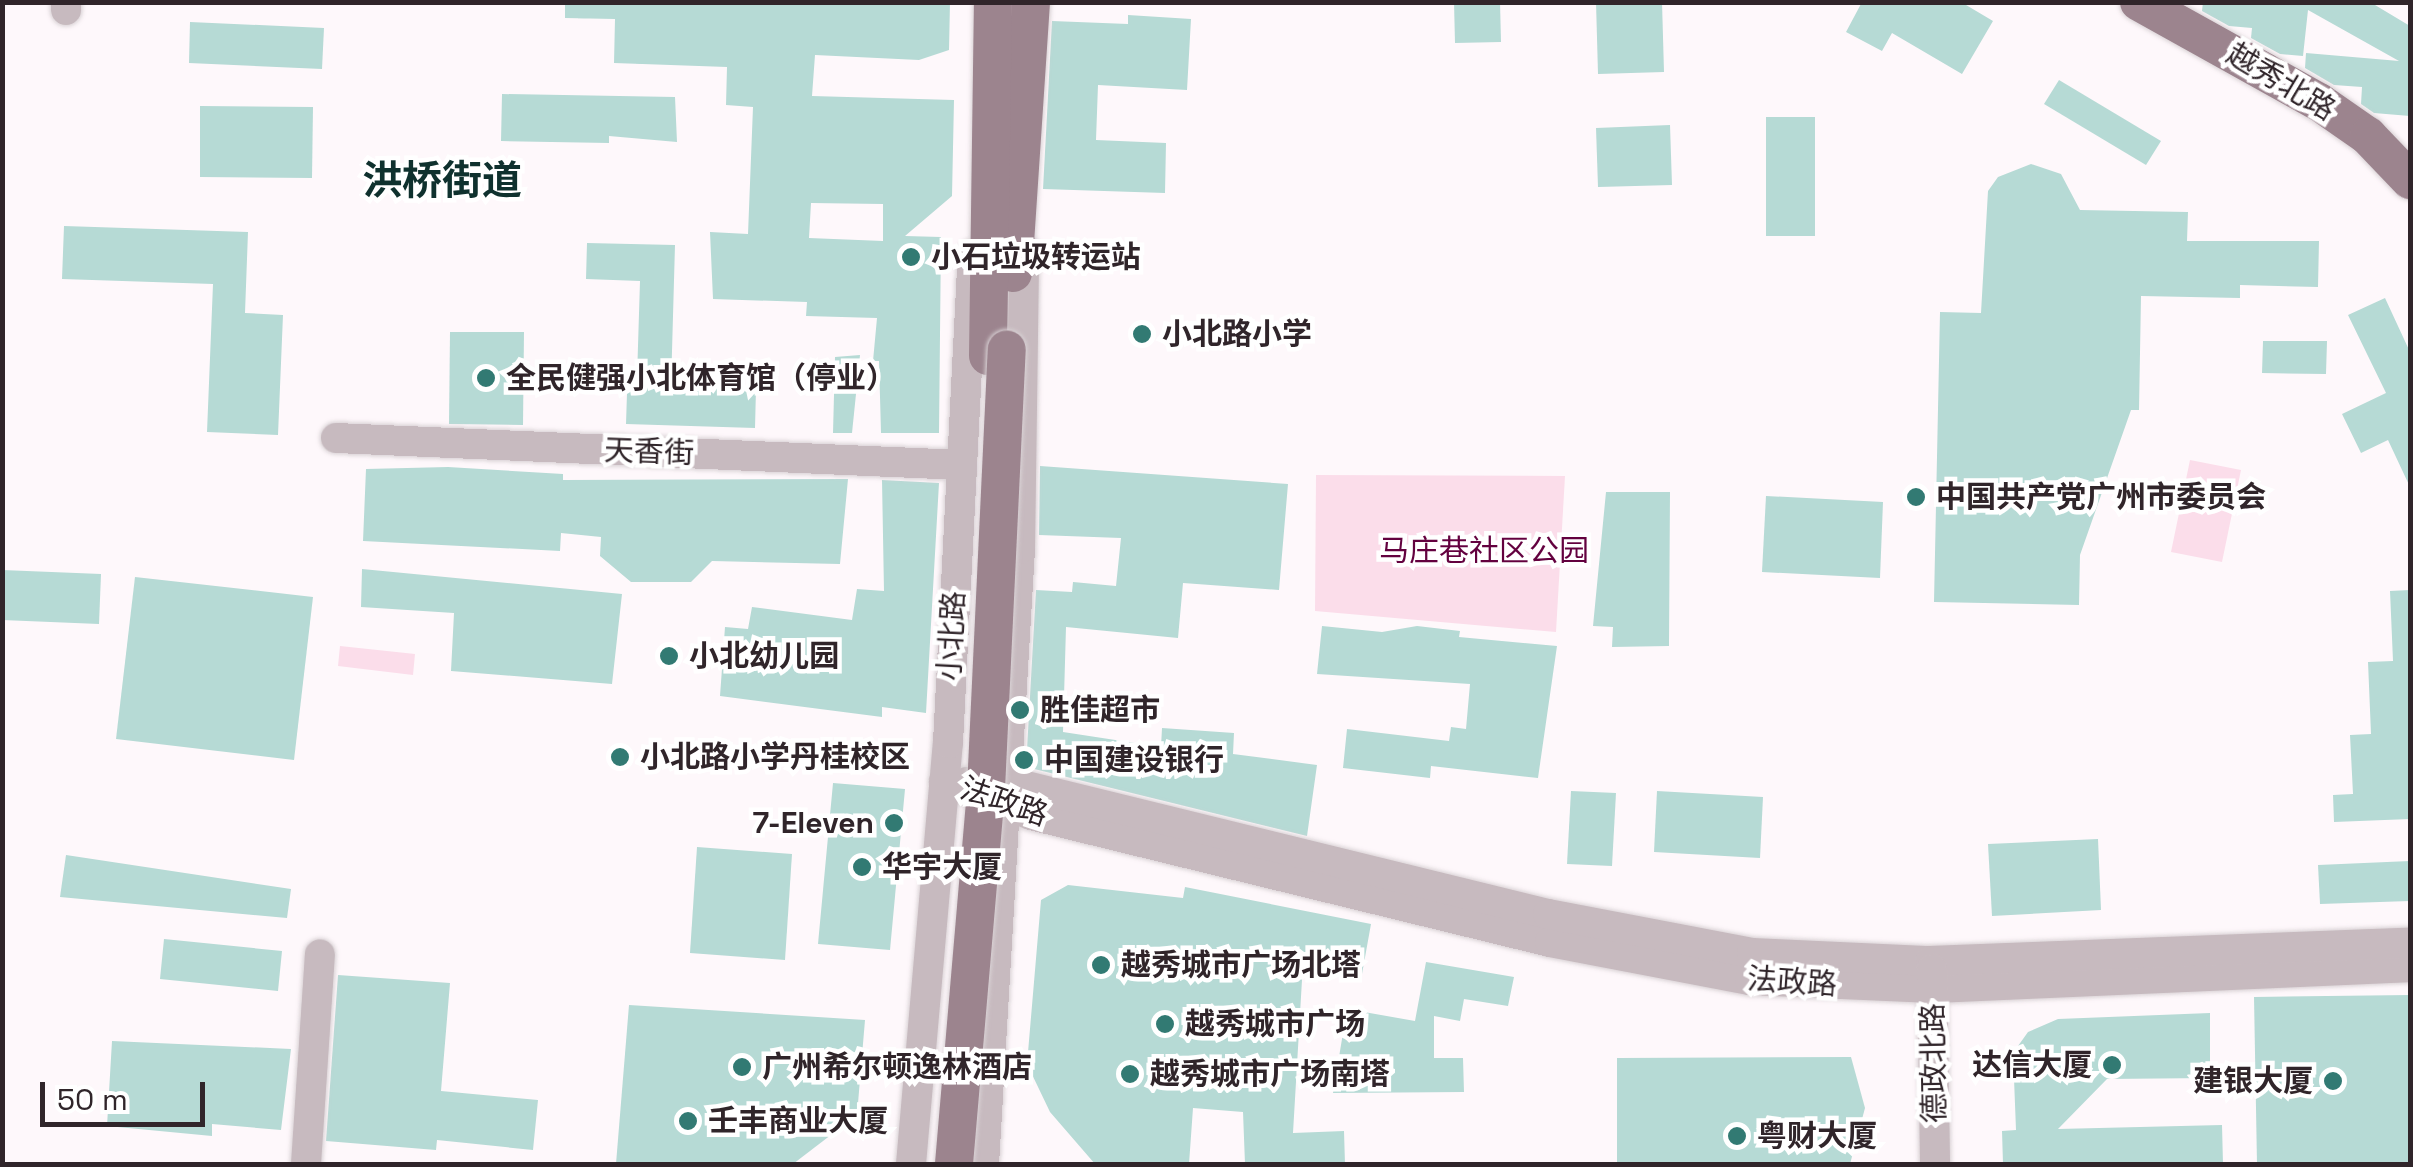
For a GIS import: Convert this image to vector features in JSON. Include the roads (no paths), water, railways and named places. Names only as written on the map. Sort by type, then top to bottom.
[{"type":"main road","name":"小北路","points":[[954,1164],[986,789],[998,353],[990,107],[993,2]]},
{"type":"main road","name":"小北路","points":[[936,1164],[966,834],[998,353],[1023,189],[1031,2]]},
{"type":"main road","name":"越秀北路","points":[[2139,2],[2319,102],[2368,136],[2410,180]]},
{"type":"street","name":"小北路","points":[[911,1164],[944,781],[970,285],[990,107]]},
{"type":"street","name":"小北路","points":[[984,1164],[1014,682],[1025,370],[1023,189]]},
{"type":"street","name":"天香街","points":[[336,438],[962,465]]},
{"type":"street","points":[[950,673],[976,702],[998,698],[1014,682]]},
{"type":"street","name":"法政路","points":[[944,781],[1665,940],[1932,974],[2410,968]]},
{"type":"street","name":"法政路","points":[[1932,974],[2410,943]]},
{"type":"street","points":[[306,1164],[320,954]]},
{"type":"street","name":"德政北路","points":[[1932,974],[1935,1164]]},
{"type":"place","name":"小石垃圾转运站","points":[[911,257]]},
{"type":"place","name":"小北路小学","points":[[1142,334]]},
{"type":"place","name":"全民健强小北体育馆（停业）","points":[[486,378]]},
{"type":"place","name":"中国共产党广州市委员会","points":[[1916,497]]},
{"type":"place","name":"小北幼儿园","points":[[669,656]]},
{"type":"place","name":"胜佳超市","points":[[1020,710]]},
{"type":"place","name":"小北路小学丹桂校区","points":[[620,757]]},
{"type":"place","name":"中国建设银行","points":[[1024,760]]},
{"type":"place","name":"7-Eleven","points":[[894,823]]},
{"type":"place","name":"华宇大厦","points":[[862,867]]},
{"type":"place","name":"越秀城市广场北塔","points":[[1101,965]]},
{"type":"place","name":"越秀城市广场","points":[[1165,1024]]},
{"type":"place","name":"达信大厦","points":[[2112,1065]]},
{"type":"place","name":"广州希尔顿逸林酒店","points":[[742,1067]]},
{"type":"place","name":"越秀城市广场南塔","points":[[1130,1074]]},
{"type":"place","name":"建银大厦","points":[[2333,1081]]},
{"type":"place","name":"壬丰商业大厦","points":[[688,1121]]},
{"type":"place","name":"粤财大厦","points":[[1737,1136]]},
{"type":"district","name":"洪桥街道","points":[[442,181]]},
{"type":"park label","name":"马庄巷社区公园","points":[[1484,551]]}]
